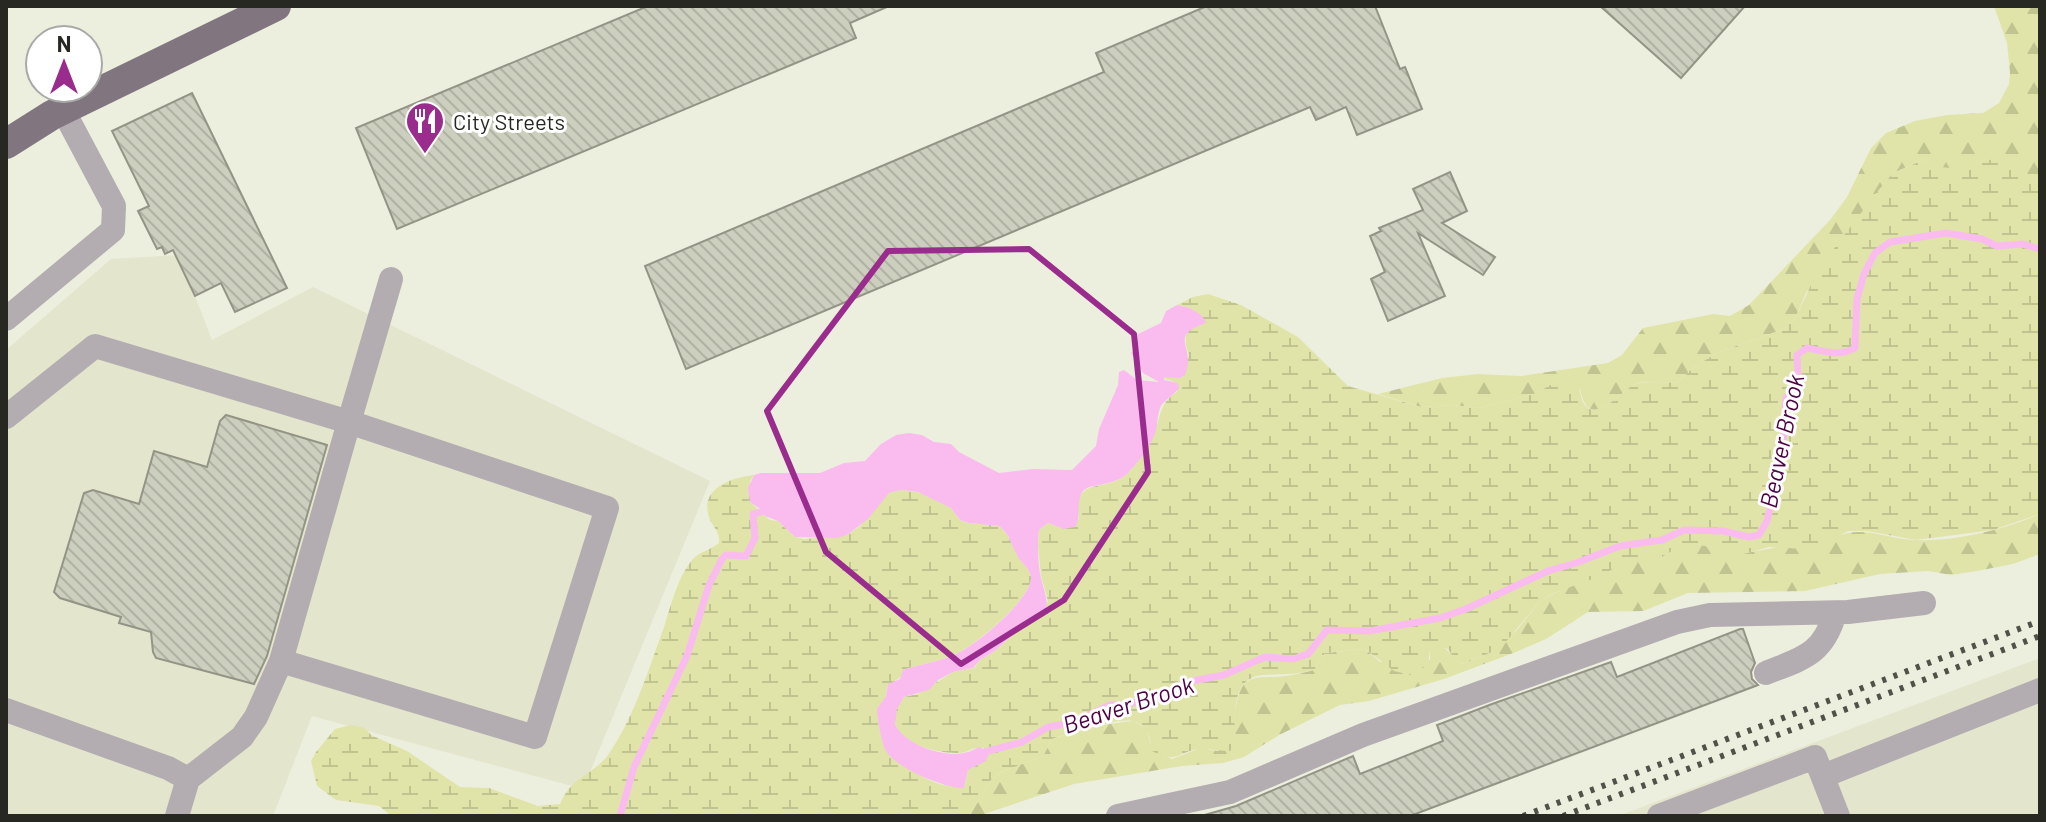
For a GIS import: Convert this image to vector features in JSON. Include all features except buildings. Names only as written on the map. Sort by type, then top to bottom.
[{"type":"main road","points":[[6,144],[63,110],[276,6]]},
{"type":"lane","points":[[6,319],[113,230],[114,206],[63,110]]},
{"type":"lane","points":[[177,816],[188,779],[242,737],[256,717],[281,661],[391,279]]},
{"type":"lane","points":[[6,417],[95,346],[349,422],[607,508],[535,737],[281,661]]},
{"type":"lane","points":[[1118,816],[1230,792],[1363,735],[1677,622],[1726,613],[1875,611],[1924,603]]},
{"type":"lane","points":[[1766,673],[1812,654],[1825,639],[1835,613]]},
{"type":"lane","points":[[1823,776],[2040,690]]},
{"type":"lane","points":[[6,710],[168,768],[188,779]]},
{"type":"lane","points":[[1659,816],[1815,757],[1838,816]]},
{"type":"highlighted area","points":[[1029,249],[1134,334],[1148,472],[1064,600],[961,664],[826,552],[767,411],[888,251]]},
{"type":"shaded area","points":[[179,255],[212,340],[313,287],[710,481],[583,789],[312,716],[273,816],[6,816],[6,350],[111,259]]},
{"type":"shaded area","points":[[1177,305],[1194,311],[1206,323],[1194,328],[1185,338],[1188,365],[1185,375],[1180,378],[1164,377],[1164,380],[1178,383],[1179,388],[1161,406],[1156,431],[1148,448],[1122,477],[1083,491],[1075,527],[1064,529],[1048,523],[1039,530],[1038,556],[1047,602],[1045,613],[1018,630],[973,668],[953,672],[938,680],[929,690],[904,697],[897,709],[895,724],[916,744],[949,754],[980,747],[989,753],[986,761],[968,770],[964,788],[946,785],[910,770],[891,758],[881,737],[877,709],[886,696],[888,684],[900,679],[903,670],[956,654],[989,632],[1023,597],[1029,586],[1029,571],[999,526],[960,520],[951,508],[918,492],[901,490],[889,493],[868,519],[847,535],[837,538],[795,537],[750,502],[748,488],[754,475],[820,473],[844,463],[865,461],[881,444],[896,435],[909,433],[951,444],[959,452],[999,473],[1033,469],[1072,470],[1096,446],[1099,429],[1118,385],[1119,372],[1124,370],[1137,380],[1159,382],[1143,373],[1131,353],[1137,347],[1138,334],[1161,323],[1166,311]]},
{"type":"shaded area","points":[[2040,658],[2040,816],[1618,816]]},
{"type":"green space","points":[[1994,6],[2040,6],[2040,193],[1987,159],[1969,167],[1949,170],[1921,161],[1893,173],[1806,293],[1795,319],[1784,329],[1719,352],[1695,366],[1678,382],[1648,382],[1632,386],[1598,409],[1590,409],[1584,403],[1580,389],[1558,381],[1534,394],[1479,408],[1453,405],[1421,407],[1378,394],[1442,378],[1478,374],[1521,376],[1608,363],[1622,355],[1643,328],[1713,314],[1730,316],[1749,305],[1830,220],[1847,197],[1871,148],[1886,133],[1915,121],[1983,113],[1999,103],[2009,84],[2010,72],[2007,43]]},
{"type":"green space","points":[[1987,159],[2015,169],[2040,193],[2040,514],[1993,530],[1916,540],[1867,531],[1848,531],[1819,547],[1769,547],[1740,555],[1697,544],[1682,544],[1655,562],[1630,560],[1541,600],[1504,644],[1462,664],[1448,649],[1435,646],[1430,650],[1428,665],[1410,675],[1394,671],[1365,649],[1325,653],[1314,670],[1252,678],[1239,692],[1235,745],[1230,751],[1203,749],[1174,757],[1161,755],[1152,751],[1144,728],[1132,721],[1104,724],[1052,739],[1043,756],[1001,772],[991,780],[968,816],[398,816],[389,814],[379,806],[336,800],[317,786],[311,761],[316,752],[335,729],[351,725],[365,728],[371,735],[407,751],[460,787],[489,788],[538,806],[560,804],[577,781],[604,760],[619,738],[641,691],[687,566],[696,556],[719,543],[708,513],[710,496],[729,481],[754,475],[750,481],[750,502],[795,537],[847,535],[860,526],[888,493],[901,490],[923,493],[951,508],[960,520],[999,526],[1008,536],[1031,577],[1023,597],[989,631],[965,649],[943,659],[903,670],[902,676],[887,687],[879,715],[883,736],[890,748],[912,770],[939,784],[965,785],[968,770],[989,753],[982,748],[959,753],[920,746],[899,732],[895,722],[896,711],[904,697],[918,694],[953,672],[974,668],[1025,624],[1040,618],[1048,601],[1041,576],[1039,530],[1048,523],[1064,529],[1079,519],[1081,495],[1086,490],[1121,478],[1147,450],[1163,406],[1177,392],[1175,382],[1163,378],[1189,356],[1186,336],[1190,329],[1201,325],[1201,315],[1177,305],[1208,294],[1241,305],[1298,337],[1348,386],[1421,407],[1453,405],[1479,408],[1534,394],[1558,381],[1576,382],[1582,400],[1593,410],[1608,404],[1639,383],[1678,382],[1695,366],[1719,352],[1784,329],[1795,319],[1819,268],[1893,173],[1921,161],[1954,168]]},
{"type":"green space","points":[[2040,514],[2040,554],[2013,564],[1951,575],[1928,571],[1880,574],[1805,591],[1688,593],[1643,611],[1588,612],[1546,639],[1444,679],[1369,701],[1340,705],[1281,734],[1244,757],[1223,763],[1182,766],[1074,784],[978,816],[968,816],[991,780],[1001,772],[1043,756],[1052,739],[1092,727],[1134,721],[1146,729],[1153,751],[1172,759],[1200,748],[1218,751],[1235,737],[1236,706],[1241,689],[1248,681],[1314,670],[1325,653],[1365,649],[1380,662],[1430,660],[1430,650],[1439,646],[1462,664],[1492,652],[1517,630],[1541,600],[1630,560],[1664,557],[1682,544],[1697,544],[1740,554],[1855,532],[1913,540],[1945,539],[1994,530]]},
{"type":"waterway","name":"Beaver Brook","points":[[981,753],[1022,742],[1048,727],[1071,723],[1110,705],[1128,704],[1165,694],[1187,682],[1224,675],[1265,657],[1293,659],[1308,654],[1327,630],[1370,631],[1440,618],[1548,571],[1620,546],[1662,540],[1684,530],[1723,531],[1749,537],[1759,535],[1767,521],[1778,475],[1786,398],[1798,378],[1797,355],[1807,348],[1837,353],[1855,348],[1857,299],[1864,274],[1875,253],[1890,242],[1946,233],[1982,239],[1997,246],[2022,244],[2040,249]]},
{"type":"waterway","name":"Beaver Brook","points":[[620,816],[634,767],[687,656],[709,585],[726,555],[746,556],[755,538],[753,514],[769,510]]},
{"type":"railway","points":[[1523,816],[2040,621]]},
{"type":"railway","points":[[1563,816],[2040,636]]},
{"type":"place","name":"City Streets","points":[[425,155]]}]
